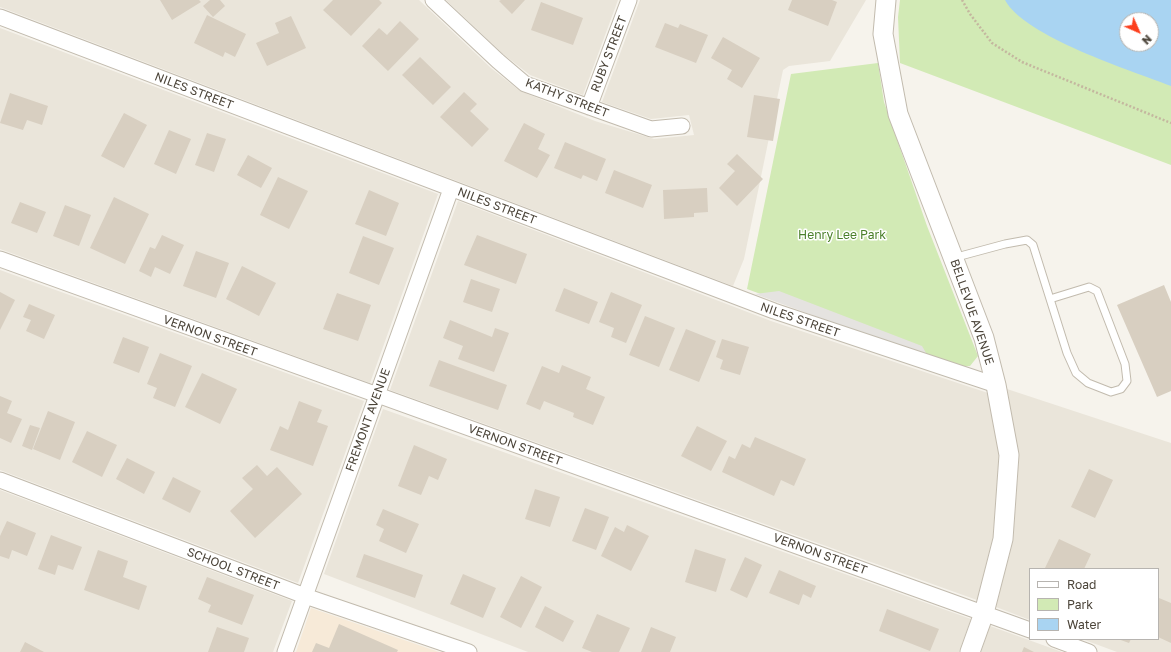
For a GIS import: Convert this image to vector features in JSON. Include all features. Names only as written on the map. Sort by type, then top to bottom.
[{"type":"street","name":"KATHY STREET","points":[[433,0],[498,61],[525,84],[652,129],[682,126]]},
{"type":"street","name":"RUBY STREET","points":[[589,107],[629,0]]},
{"type":"street","name":"BELLEVUE AVENUE","points":[[886,0],[883,34],[898,114],[984,338],[996,385],[1009,455],[1004,539],[984,613],[970,652]]},
{"type":"street","name":"NILES STREET","points":[[0,17],[774,311],[996,385]]},
{"type":"street","name":"FREMONT AVENUE","points":[[285,652],[451,189]]},
{"type":"street","name":"VERNON STREET","points":[[0,259],[1029,630]]},
{"type":"street","name":"SCHOOL STREET","points":[[0,480],[305,596],[469,652]]},
{"type":"street","points":[[1057,640],[1089,652]]},
{"type":"lane","points":[[953,258],[1005,244],[1027,240],[1033,245],[1050,299],[1067,353],[1076,373],[1088,383],[1111,392],[1121,389],[1127,381],[1125,364],[1097,291],[1089,287],[1050,299]]},
{"type":"path","points":[[962,0],[970,14],[992,44],[1022,62],[1171,123]]},
{"type":"shaded area","points":[[0,0],[419,0],[491,68],[520,91],[595,121],[654,139],[694,135],[689,115],[651,119],[602,102],[640,0],[866,0],[830,61],[789,66],[783,70],[744,259],[733,286],[0,7]]},
{"type":"shaded area","points":[[446,0],[618,0],[583,95],[530,75],[503,54]]},
{"type":"shaded area","points":[[0,28],[438,194],[370,383],[0,249]]},
{"type":"shaded area","points":[[458,201],[771,321],[988,393],[999,454],[993,537],[977,600],[390,390]]},
{"type":"shaded area","points":[[0,270],[364,401],[298,583],[0,470]]},
{"type":"shaded area","points":[[779,291],[922,346],[929,358],[755,294]]},
{"type":"shaded area","points":[[1007,389],[1171,443],[1171,652],[1117,652],[1085,640],[1159,640],[1159,568],[1029,568],[1029,620],[996,607],[1013,541],[1019,457]]},
{"type":"shaded area","points":[[383,409],[971,619],[959,652],[528,652],[324,574]]},
{"type":"shaded area","points":[[0,490],[292,601],[273,652],[0,652]]},
{"type":"shaded area","points":[[311,608],[439,652],[296,652]]},
{"type":"shaded area","points":[[990,626],[1062,652],[981,652]]},
{"type":"green space","points":[[900,0],[1171,0],[1171,165],[900,63],[898,17]]},
{"type":"green space","name":"Henry Lee Park","points":[[878,63],[884,102],[927,226],[978,356],[970,366],[955,367],[933,357],[747,289],[791,74]]},
{"type":"water","points":[[1005,0],[1171,0],[1171,86],[1080,51],[1034,27],[1016,14]]},
{"type":"building","points":[[160,0],[199,0],[201,2],[172,20]]},
{"type":"building","points":[[210,0],[220,0],[225,6],[213,17],[203,6]]},
{"type":"building","points":[[333,0],[379,0],[382,3],[351,36],[323,10]]},
{"type":"building","points":[[525,0],[512,14],[499,1]]},
{"type":"building","points":[[792,0],[832,0],[837,2],[828,26],[788,10]]},
{"type":"building","points":[[541,2],[583,18],[573,45],[531,30]]},
{"type":"building","points":[[207,15],[246,34],[235,57],[225,52],[223,57],[194,43]]},
{"type":"building","points":[[291,16],[306,48],[267,66],[256,43],[279,33],[275,23]]},
{"type":"building","points":[[400,21],[419,39],[388,71],[362,46],[379,28],[387,35]]},
{"type":"building","points":[[665,23],[678,28],[680,24],[708,35],[696,63],[655,47]]},
{"type":"building","points":[[723,37],[760,58],[742,88],[727,79],[732,70],[711,58]]},
{"type":"building","points":[[420,57],[451,87],[433,105],[402,75]]},
{"type":"building","points":[[464,92],[477,104],[470,111],[489,129],[472,147],[440,117]]},
{"type":"building","points":[[10,93],[48,106],[42,125],[27,120],[23,130],[0,123]]},
{"type":"building","points":[[754,95],[780,99],[773,141],[747,137]]},
{"type":"building","points":[[124,113],[147,125],[124,168],[101,156]]},
{"type":"building","points":[[524,123],[545,134],[538,149],[550,155],[537,178],[504,161]]},
{"type":"building","points":[[169,130],[191,139],[176,174],[154,164]]},
{"type":"building","points":[[207,133],[226,139],[214,172],[195,165]]},
{"type":"building","points":[[565,142],[606,159],[597,181],[583,175],[581,179],[554,168]]},
{"type":"building","points":[[737,154],[763,179],[737,206],[719,188],[735,171],[727,164]]},
{"type":"building","points":[[248,155],[272,168],[261,188],[237,175]]},
{"type":"building","points":[[614,170],[652,185],[643,208],[605,193]]},
{"type":"building","points":[[278,177],[308,191],[289,229],[260,215]]},
{"type":"building","points":[[707,188],[708,212],[694,213],[694,217],[664,219],[663,190]]},
{"type":"building","points":[[369,190],[399,203],[386,236],[355,224]]},
{"type":"building","points":[[114,197],[149,214],[125,264],[90,248]]},
{"type":"building","points":[[20,202],[46,212],[37,233],[11,223]]},
{"type":"building","points":[[65,205],[91,215],[79,246],[53,236]]},
{"type":"building","points":[[162,235],[184,245],[170,274],[155,267],[151,277],[139,271],[150,247],[155,249]]},
{"type":"building","points":[[477,235],[527,254],[516,284],[464,265]]},
{"type":"building","points":[[363,236],[394,248],[379,285],[349,273]]},
{"type":"building","points":[[196,251],[229,263],[216,298],[183,286]]},
{"type":"building","points":[[242,266],[276,283],[259,316],[226,299]]},
{"type":"building","points":[[471,279],[500,289],[492,312],[463,302]]},
{"type":"building","points":[[1164,285],[1171,302],[1171,391],[1157,397],[1117,305]]},
{"type":"building","points":[[564,288],[598,302],[589,324],[555,311]]},
{"type":"building","points":[[0,292],[15,300],[0,330]]},
{"type":"building","points":[[611,292],[642,305],[626,343],[611,337],[614,328],[599,322]]},
{"type":"building","points":[[337,293],[371,305],[358,341],[323,329]]},
{"type":"building","points":[[29,304],[55,315],[44,339],[26,331],[31,320],[23,317]]},
{"type":"building","points":[[645,316],[675,328],[659,367],[629,355]]},
{"type":"building","points":[[450,320],[492,337],[495,328],[509,333],[494,372],[458,359],[463,346],[443,338]]},
{"type":"building","points":[[686,329],[716,341],[699,382],[669,370]]},
{"type":"building","points":[[123,337],[149,347],[139,373],[113,363]]},
{"type":"building","points":[[722,339],[749,347],[740,375],[720,369],[723,360],[716,357]]},
{"type":"building","points":[[160,353],[192,366],[175,407],[153,398],[157,388],[147,384]]},
{"type":"building","points":[[439,360],[507,385],[498,410],[429,386]]},
{"type":"building","points":[[562,365],[591,377],[586,389],[605,397],[593,425],[573,417],[574,413],[544,401],[540,410],[526,404],[542,366],[559,373]]},
{"type":"building","points":[[202,373],[237,389],[220,424],[185,407]]},
{"type":"building","points":[[0,396],[12,401],[7,413],[22,419],[11,443],[0,438]]},
{"type":"building","points":[[299,401],[322,410],[317,422],[328,426],[313,466],[270,450],[280,426],[288,430]]},
{"type":"building","points":[[48,411],[75,422],[60,460],[33,449]]},
{"type":"building","points":[[30,425],[40,428],[32,450],[22,446]]},
{"type":"building","points":[[697,426],[727,441],[711,471],[681,456]]},
{"type":"building","points":[[87,431],[117,445],[102,477],[72,462]]},
{"type":"building","points":[[755,437],[806,459],[794,486],[781,480],[774,496],[722,472],[729,456],[735,459],[742,444],[750,448]]},
{"type":"building","points":[[414,445],[447,459],[438,480],[429,476],[421,495],[398,486]]},
{"type":"building","points":[[127,458],[155,472],[144,494],[116,479]]},
{"type":"building","points":[[257,465],[267,476],[277,467],[302,494],[255,538],[230,511],[253,489],[242,478]]},
{"type":"building","points":[[1089,469],[1113,480],[1095,518],[1071,507]]},
{"type":"building","points":[[173,477],[201,491],[190,513],[162,499]]},
{"type":"building","points":[[535,489],[560,497],[550,527],[525,519]]},
{"type":"building","points":[[585,508],[609,517],[596,550],[572,541]]},
{"type":"building","points":[[383,509],[419,524],[406,553],[379,541],[384,529],[376,525]]},
{"type":"building","points":[[7,521],[36,533],[27,556],[12,550],[9,559],[0,556],[0,536]]},
{"type":"building","points":[[627,525],[649,536],[631,571],[601,556],[615,527],[624,532]]},
{"type":"building","points":[[51,535],[82,547],[73,570],[58,565],[55,575],[38,569]]},
{"type":"building","points":[[1059,539],[1091,554],[1084,568],[1045,568]]},
{"type":"building","points":[[695,549],[726,559],[716,592],[685,582]]},
{"type":"building","points":[[98,550],[128,561],[123,577],[147,586],[139,610],[84,590]]},
{"type":"building","points":[[364,554],[423,575],[415,598],[356,577]]},
{"type":"building","points":[[745,557],[762,565],[747,598],[730,590]]},
{"type":"building","points":[[779,570],[816,586],[811,598],[803,594],[799,605],[769,593]]},
{"type":"building","points":[[463,574],[496,588],[483,618],[450,604]]},
{"type":"building","points":[[521,576],[542,587],[521,628],[500,617]]},
{"type":"building","points":[[207,577],[254,595],[242,625],[208,612],[211,605],[198,599]]},
{"type":"building","points":[[1159,598],[1171,603],[1171,643],[1159,637]]},
{"type":"building","points":[[545,606],[574,621],[563,642],[535,627]]},
{"type":"building","points":[[887,609],[939,629],[930,651],[879,631]]},
{"type":"building","points":[[597,614],[630,628],[619,652],[592,652],[582,648]]},
{"type":"building","points":[[339,624],[398,650],[397,652],[312,652],[316,643],[329,648]]},
{"type":"building","points":[[217,627],[249,638],[244,652],[208,652]]},
{"type":"building","points":[[651,627],[676,637],[670,652],[641,652]]},
{"type":"building","points":[[1121,640],[1130,640],[1129,643]]},
{"type":"building","points":[[25,642],[44,652],[20,652]]},
{"type":"building","points":[[1024,647],[1034,652],[1022,652]]}]
